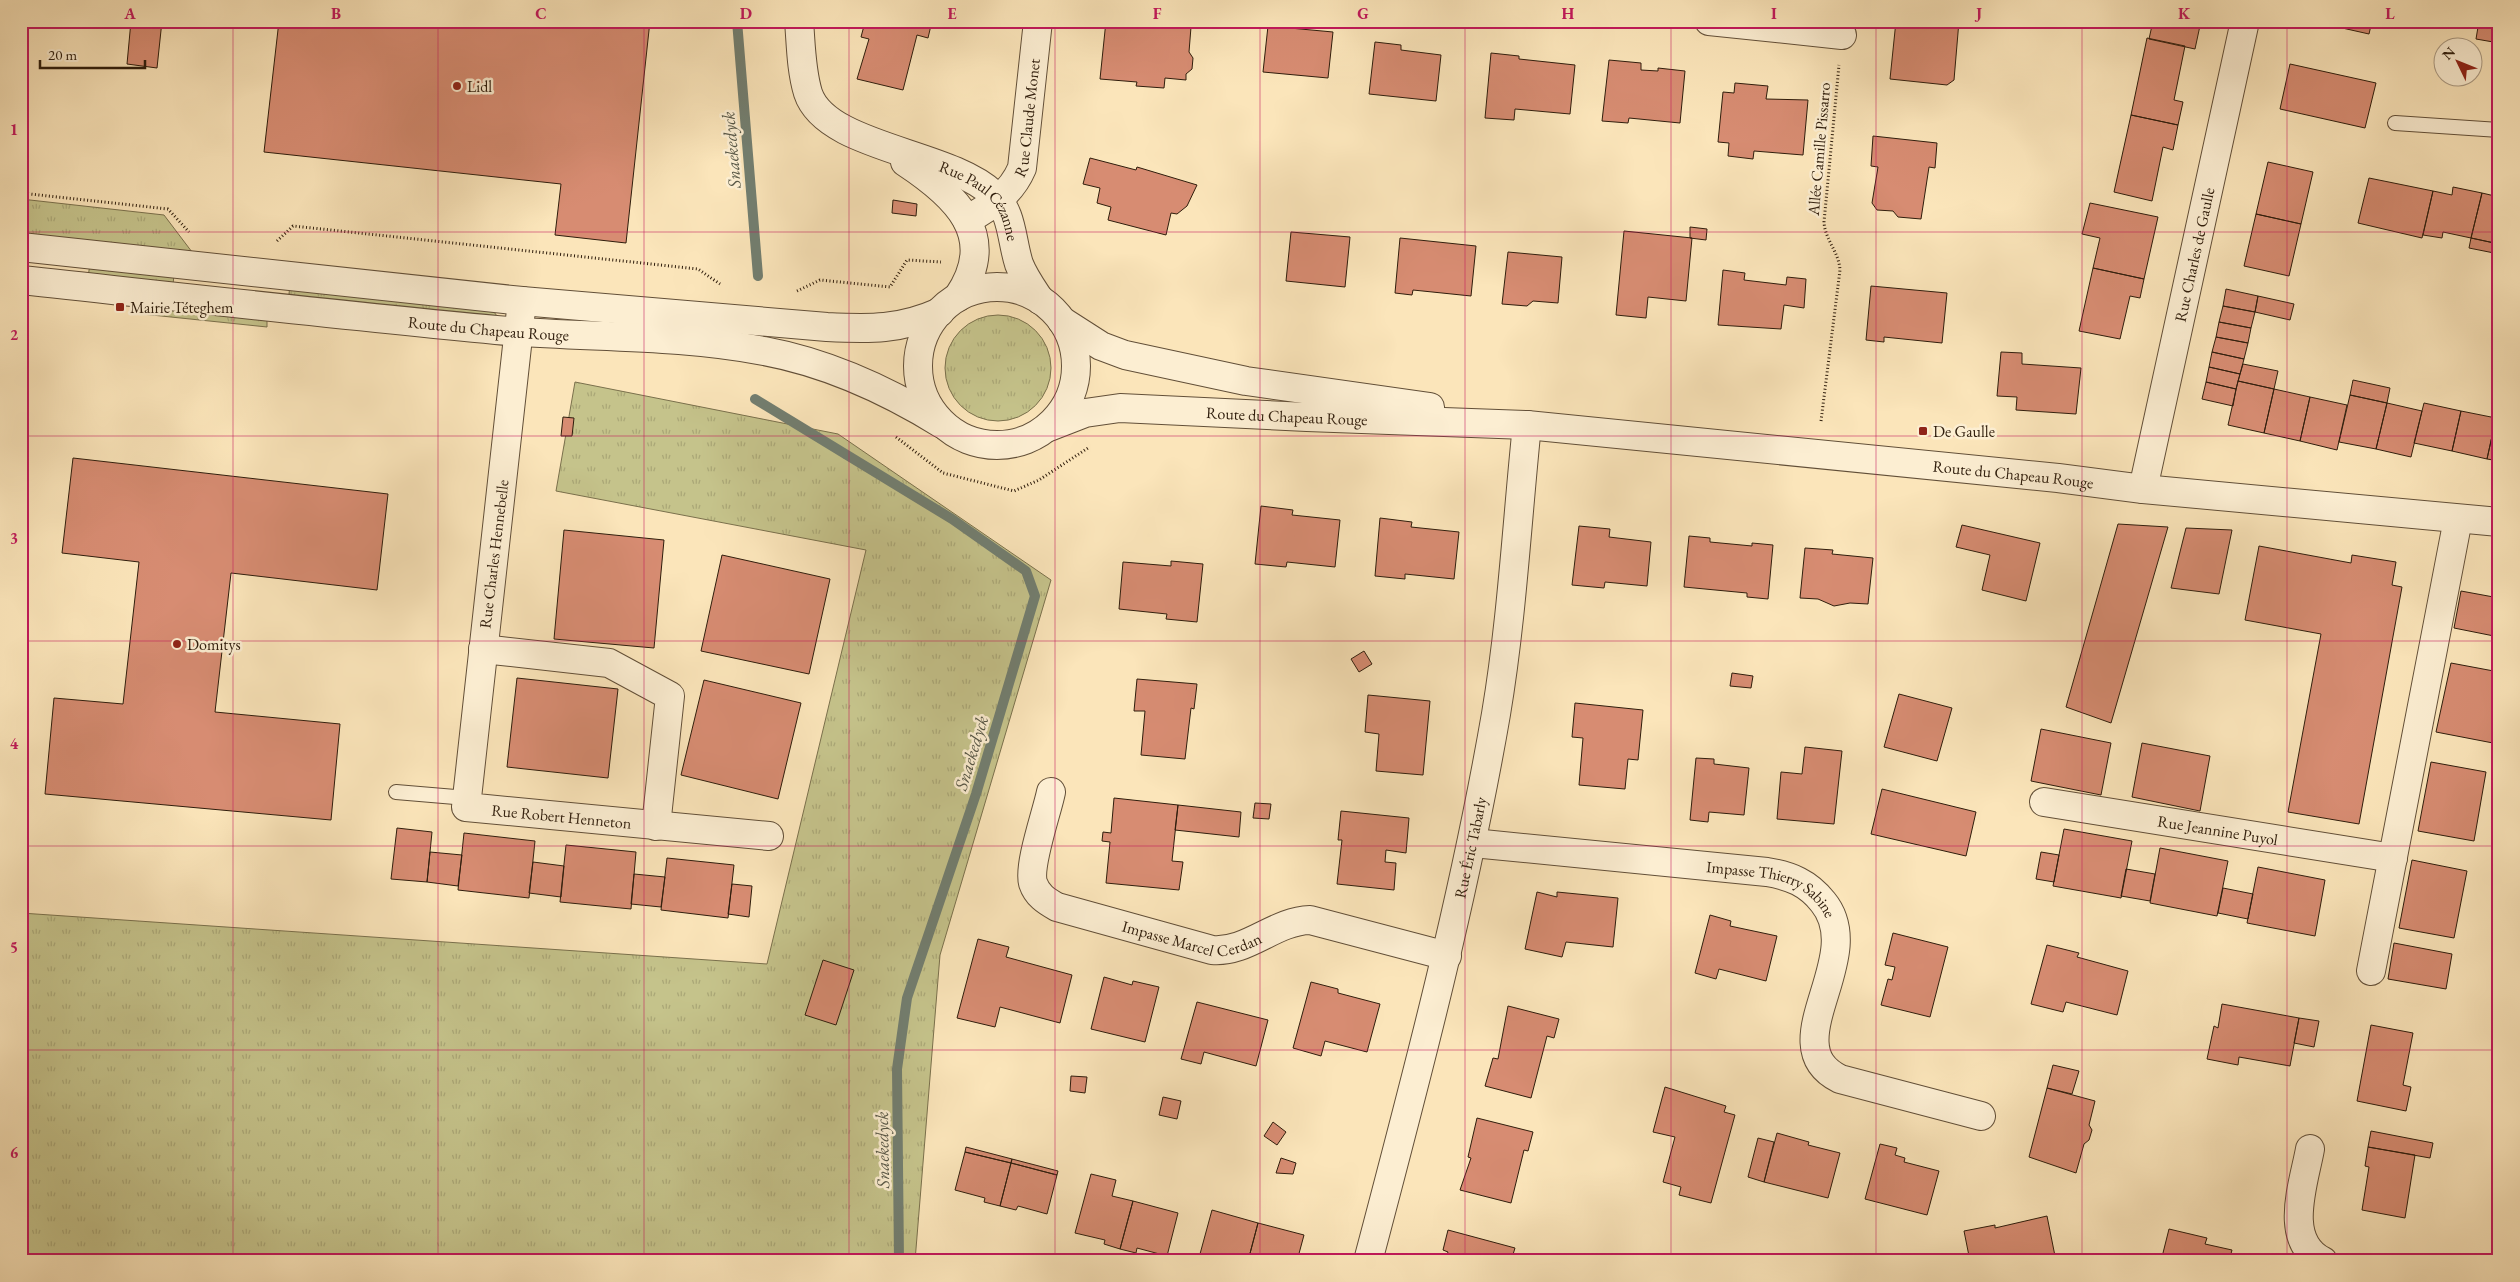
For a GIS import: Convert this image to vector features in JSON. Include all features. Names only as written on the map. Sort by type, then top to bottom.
[{"type":"street","name":"Rue Paul Cézanne","points":[[799,21],[804,75],[812,101],[825,118],[833,124],[879,144],[962,172],[981,184],[999,200],[1007,214],[1021,268],[1040,300]]},
{"type":"street","name":"Rue Claude Monet","points":[[967,220],[999,200],[1018,178],[1025,156],[1038,21]]},
{"type":"street","points":[[1709,21],[1842,35]]},
{"type":"street","name":"Rue Charles de Gaulle","points":[[2143,489],[2245,21]]},
{"type":"street","name":"Rue Paul Cézanne","points":[[879,144],[942,189],[967,220],[974,234],[975,259],[967,284],[949,304]]},
{"type":"street","name":"Route du Chapeau Rouge","points":[[21,247],[522,301],[868,328],[900,326],[949,304]]},
{"type":"street","name":"Route du Chapeau Rouge","points":[[21,280],[519,332],[618,336],[764,351],[834,370],[876,386],[942,424]]},
{"type":"street","points":[[995,287],[1019,290],[1040,300],[1062,321],[1075,349],[1075,380],[1068,402],[1049,427],[1022,442],[999,446],[968,440],[942,424],[924,398],[918,376],[919,353],[923,338],[949,304],[980,289],[995,287]]},
{"type":"street","name":"Rue Charles Hennebelle","points":[[467,803],[522,301]]},
{"type":"street","name":"Route du Chapeau Rouge","points":[[1062,321],[1083,336],[1114,352],[1209,374],[1415,404],[1527,425]]},
{"type":"street","name":"Route du Chapeau Rouge","points":[[1049,427],[1085,414],[1120,408],[1527,425],[2143,489],[2499,522]]},
{"type":"street","name":"Rue Éric Tabarly","points":[[1368,1261],[1448,956],[1472,843],[1501,679],[1527,425]]},
{"type":"street","points":[[2371,971],[2458,518]]},
{"type":"street","points":[[483,649],[610,663],[670,696],[656,826]]},
{"type":"street","name":"Impasse Marcel Cerdan","points":[[1052,792],[1034,862],[1033,881],[1041,897],[1057,907],[1212,950],[1230,950],[1293,923],[1310,920],[1448,956]]},
{"type":"street","name":"Rue Jeannine Puyol","points":[[2044,802],[2393,858]]},
{"type":"street","name":"Rue Robert Henneton","points":[[467,803],[656,826],[769,836]]},
{"type":"street","name":"Impasse Thierry Sabine","points":[[1472,843],[1767,872],[1796,880],[1811,889],[1819,897],[1832,915],[1836,926],[1837,946],[1813,1036],[1814,1051],[1820,1064],[1832,1075],[1840,1079],[1981,1116]]},
{"type":"street","points":[[2310,1149],[2299,1208],[2298,1228],[2312,1253],[2323,1261]]},
{"type":"lane","points":[[2395,123],[2499,130]]},
{"type":"lane","points":[[396,792],[467,803]]},
{"type":"path","name":"Allée Camille Pissarro","points":[[1817,454],[1840,270],[1837,256],[1826,236],[1824,222],[1842,35]]},
{"type":"path","points":[[21,193],[168,209],[190,234]]},
{"type":"path","points":[[275,243],[293,226],[698,269],[724,288]]},
{"type":"path","points":[[788,295],[820,280],[890,287],[907,260],[949,263],[975,259]]},
{"type":"path","points":[[895,436],[943,473],[1001,490],[1014,491],[1039,480],[1105,438],[1113,431],[1120,408]]},
{"type":"green space","points":[[21,199],[164,215],[192,252],[21,235]]},
{"type":"green space","points":[[90,264],[174,273],[173,286],[88,277]]},
{"type":"green space","points":[[290,284],[494,312],[497,318],[308,300],[289,294]]},
{"type":"green space","points":[[144,305],[267,318],[267,327],[142,314]]},
{"type":"green space","points":[[998,315],[1018,319],[1036,330],[1047,348],[1051,368],[1047,388],[1036,406],[1018,417],[998,421],[978,417],[960,406],[949,388],[945,368],[949,348],[960,330],[978,319]]},
{"type":"green space","points":[[575,382],[838,434],[1051,580],[940,955],[915,1261],[21,1261],[21,913],[767,964],[866,550],[556,491]]},
{"type":"building","points":[[131,21],[162,21],[157,68],[127,64]]},
{"type":"building","name":"Lidl","points":[[279,21],[650,21],[626,243],[555,235],[561,184],[264,152]]},
{"type":"building","points":[[862,21],[932,21],[928,38],[917,35],[903,90],[857,79],[869,39],[861,37],[865,22]]},
{"type":"building","points":[[1106,21],[1168,21],[1167,24],[1191,27],[1189,52],[1193,58],[1192,69],[1186,74],[1186,80],[1165,78],[1164,88],[1136,86],[1137,82],[1100,79]]},
{"type":"building","points":[[1896,21],[1959,21],[1954,80],[1947,85],[1890,79]]},
{"type":"building","points":[[2153,21],[2201,21],[2195,49],[2149,39]]},
{"type":"building","points":[[2311,21],[2372,21],[2369,34]]},
{"type":"building","points":[[2479,21],[2499,21],[2499,43],[2476,38]]},
{"type":"building","points":[[1268,26],[1333,32],[1328,78],[1263,72]]},
{"type":"building","points":[[2147,38],[2185,46],[2174,100],[2183,102],[2178,125],[2131,115]]},
{"type":"building","points":[[1375,42],[1401,45],[1401,50],[1441,55],[1436,101],[1369,94]]},
{"type":"building","points":[[1491,53],[1519,56],[1519,59],[1575,65],[1570,114],[1515,109],[1514,120],[1485,118]]},
{"type":"building","points":[[1609,60],[1641,63],[1641,70],[1658,71],[1658,68],[1685,71],[1680,123],[1629,118],[1628,123],[1602,121]]},
{"type":"building","points":[[2290,64],[2376,83],[2365,128],[2280,109]]},
{"type":"building","points":[[1735,83],[1768,86],[1766,99],[1808,100],[1803,155],[1754,151],[1753,159],[1728,156],[1729,143],[1718,142],[1723,92],[1734,93]]},
{"type":"building","points":[[2131,115],[2178,125],[2173,150],[2163,147],[2152,201],[2114,192]]},
{"type":"building","points":[[1873,136],[1937,143],[1935,168],[1929,167],[1921,219],[1898,217],[1893,211],[1877,210],[1872,203],[1878,167],[1871,166]]},
{"type":"building","points":[[1090,158],[1136,170],[1137,167],[1197,185],[1187,206],[1177,214],[1171,213],[1166,235],[1108,220],[1111,207],[1097,203],[1100,188],[1083,184]]},
{"type":"building","points":[[2268,162],[2313,172],[2301,224],[2256,214]]},
{"type":"building","points":[[2369,178],[2433,191],[2422,238],[2358,223]]},
{"type":"building","points":[[2453,187],[2482,193],[2471,238],[2443,232],[2442,238],[2423,235],[2433,191],[2452,195]]},
{"type":"building","points":[[2482,193],[2499,197],[2499,244],[2471,238]]},
{"type":"building","points":[[893,200],[917,204],[916,216],[892,213]]},
{"type":"building","points":[[2090,203],[2158,217],[2144,279],[2093,268],[2100,238],[2082,234]]},
{"type":"building","points":[[2256,214],[2301,224],[2289,276],[2244,266]]},
{"type":"building","points":[[1690,227],[1707,229],[1706,240],[1690,238]]},
{"type":"building","points":[[1624,231],[1692,238],[1686,301],[1648,297],[1646,318],[1616,315]]},
{"type":"building","points":[[1291,232],[1350,237],[1345,287],[1286,281]]},
{"type":"building","points":[[1400,238],[1476,246],[1471,296],[1413,290],[1412,295],[1395,293]]},
{"type":"building","points":[[2471,238],[2499,244],[2499,254],[2469,248]]},
{"type":"building","points":[[1508,252],[1562,257],[1558,303],[1533,301],[1527,306],[1502,304]]},
{"type":"building","points":[[2093,268],[2144,279],[2140,298],[2130,296],[2120,339],[2079,331]]},
{"type":"building","points":[[1723,270],[1745,273],[1744,280],[1786,285],[1787,277],[1806,279],[1804,308],[1784,305],[1781,329],[1718,325]]},
{"type":"building","points":[[1871,286],[1947,293],[1942,343],[1884,337],[1884,342],[1866,340]]},
{"type":"building","points":[[2226,289],[2258,296],[2255,312],[2223,306]]},
{"type":"building","points":[[2258,296],[2294,304],[2290,320],[2255,312]]},
{"type":"building","points":[[2223,306],[2255,312],[2251,328],[2219,322]]},
{"type":"building","points":[[2219,322],[2251,328],[2248,343],[2216,337]]},
{"type":"building","points":[[2216,337],[2248,343],[2244,359],[2212,352]]},
{"type":"building","points":[[2001,352],[2022,353],[2022,364],[2081,368],[2076,414],[2016,410],[2017,397],[1997,396]]},
{"type":"building","points":[[2212,352],[2244,359],[2240,374],[2209,367]]},
{"type":"building","points":[[2243,364],[2278,371],[2274,389],[2238,381]]},
{"type":"building","points":[[2209,367],[2240,374],[2236,389],[2206,382]]},
{"type":"building","points":[[2353,380],[2390,388],[2387,403],[2350,395]]},
{"type":"building","points":[[2238,381],[2274,389],[2264,433],[2228,425]]},
{"type":"building","points":[[2206,382],[2236,389],[2233,406],[2202,399]]},
{"type":"building","points":[[2274,389],[2310,397],[2300,441],[2264,433]]},
{"type":"building","points":[[2350,395],[2387,403],[2376,449],[2339,442]]},
{"type":"building","points":[[2310,397],[2347,405],[2337,450],[2300,441]]},
{"type":"building","points":[[2387,403],[2422,411],[2411,457],[2376,449]]},
{"type":"building","points":[[2424,403],[2461,411],[2452,451],[2414,443]]},
{"type":"building","points":[[2461,411],[2496,418],[2487,459],[2452,451]]},
{"type":"building","points":[[563,417],[574,418],[572,436],[561,436]]},
{"type":"building","points":[[2496,418],[2499,419],[2499,461],[2487,459]]},
{"type":"building","name":"Domitys","points":[[73,458],[388,494],[377,590],[231,573],[215,712],[340,724],[331,820],[45,794],[54,698],[123,704],[139,562],[62,553]]},
{"type":"building","points":[[1261,506],[1293,510],[1292,515],[1340,520],[1335,567],[1287,562],[1286,567],[1255,564]]},
{"type":"building","points":[[1380,518],[1412,522],[1411,527],[1459,532],[1454,579],[1405,574],[1405,579],[1375,576]]},
{"type":"building","points":[[2118,524],[2168,527],[2111,723],[2066,707]]},
{"type":"building","points":[[1962,525],[2040,543],[2026,601],[1982,590],[1990,555],[1956,547]]},
{"type":"building","points":[[1579,526],[1610,529],[1609,537],[1651,542],[1647,586],[1605,582],[1604,588],[1572,585]]},
{"type":"building","points":[[2186,528],[2232,530],[2219,594],[2171,588]]},
{"type":"building","points":[[564,530],[664,540],[654,648],[554,639]]},
{"type":"building","points":[[1689,536],[1710,538],[1710,542],[1752,546],[1752,543],[1773,545],[1768,599],[1747,597],[1747,593],[1684,587]]},
{"type":"building","points":[[2259,546],[2351,563],[2352,555],[2396,562],[2392,585],[2402,587],[2359,824],[2288,812],[2321,634],[2245,620]]},
{"type":"building","points":[[1805,548],[1833,550],[1832,554],[1873,558],[1868,604],[1850,603],[1834,606],[1818,599],[1800,598]]},
{"type":"building","points":[[722,555],[830,579],[809,674],[701,651]]},
{"type":"building","points":[[1171,561],[1203,564],[1197,622],[1166,619],[1167,614],[1119,609],[1123,562],[1171,566]]},
{"type":"building","points":[[2461,591],[2499,598],[2499,637],[2454,628]]},
{"type":"building","points":[[1364,651],[1372,664],[1359,672],[1351,659]]},
{"type":"building","points":[[2451,663],[2499,672],[2499,713],[2493,743],[2436,732]]},
{"type":"building","points":[[1732,673],[1753,676],[1751,688],[1730,686]]},
{"type":"building","points":[[517,678],[618,689],[608,778],[507,767]]},
{"type":"building","points":[[1137,679],[1197,684],[1194,709],[1191,708],[1185,759],[1141,755],[1145,711],[1134,711]]},
{"type":"building","points":[[704,680],[801,703],[778,799],[681,775]]},
{"type":"building","points":[[1899,694],[1952,708],[1937,761],[1884,747]]},
{"type":"building","points":[[1368,695],[1430,701],[1423,775],[1376,771],[1379,734],[1365,732]]},
{"type":"building","points":[[1575,703],[1643,710],[1638,760],[1628,759],[1625,789],[1579,785],[1583,738],[1572,737]]},
{"type":"building","points":[[2041,729],[2111,743],[2101,795],[2031,781]]},
{"type":"building","points":[[2142,743],[2210,756],[2200,811],[2132,797]]},
{"type":"building","points":[[1805,747],[1842,751],[1834,824],[1777,819],[1781,772],[1802,774]]},
{"type":"building","points":[[1696,758],[1714,759],[1714,764],[1749,768],[1744,815],[1709,812],[1708,822],[1690,820]]},
{"type":"building","points":[[2431,762],[2486,772],[2474,841],[2418,831]]},
{"type":"building","points":[[1882,789],[1976,812],[1966,856],[1871,834]]},
{"type":"building","points":[[1114,798],[1178,805],[1172,861],[1183,862],[1179,890],[1106,883],[1110,842],[1102,841],[1103,832],[1111,833]]},
{"type":"building","points":[[1255,803],[1271,804],[1269,819],[1253,818]]},
{"type":"building","points":[[1178,805],[1241,812],[1239,837],[1175,830]]},
{"type":"building","points":[[1341,811],[1409,818],[1406,853],[1386,850],[1385,862],[1396,863],[1394,890],[1337,884],[1342,840],[1338,840]]},
{"type":"building","points":[[397,828],[432,832],[427,882],[391,879]]},
{"type":"building","points":[[2064,829],[2132,841],[2121,898],[2053,886]]},
{"type":"building","points":[[464,833],[535,841],[529,898],[458,890]]},
{"type":"building","points":[[566,845],[636,852],[631,909],[560,902]]},
{"type":"building","points":[[2160,848],[2228,861],[2217,916],[2150,903]]},
{"type":"building","points":[[430,852],[462,855],[458,886],[427,882]]},
{"type":"building","points":[[2041,852],[2059,855],[2054,882],[2036,879]]},
{"type":"building","points":[[667,858],[734,865],[728,918],[661,910]]},
{"type":"building","points":[[2412,860],[2467,871],[2454,938],[2399,928]]},
{"type":"building","points":[[533,862],[564,866],[561,897],[529,893]]},
{"type":"building","points":[[2258,867],[2325,880],[2315,936],[2247,923]]},
{"type":"building","points":[[2126,869],[2155,874],[2150,901],[2121,896]]},
{"type":"building","points":[[634,874],[665,877],[661,907],[631,904]]},
{"type":"building","points":[[732,884],[752,886],[749,917],[728,914]]},
{"type":"building","points":[[2223,888],[2253,894],[2248,919],[2218,913]]},
{"type":"building","points":[[1537,892],[1557,897],[1557,892],[1618,898],[1613,947],[1566,942],[1562,957],[1525,949]]},
{"type":"building","points":[[1710,915],[1731,921],[1730,926],[1777,936],[1766,981],[1719,969],[1716,979],[1695,973]]},
{"type":"building","points":[[1893,933],[1948,947],[1930,1017],[1881,1005],[1888,979],[1892,980],[1895,967],[1885,965]]},
{"type":"building","points":[[978,939],[1009,947],[1006,957],[1072,975],[1060,1023],[1000,1007],[995,1027],[957,1018]]},
{"type":"building","points":[[2394,943],[2452,954],[2446,989],[2388,979]]},
{"type":"building","points":[[2047,945],[2079,953],[2077,957],[2128,971],[2117,1015],[2066,1002],[2063,1012],[2031,1004]]},
{"type":"building","points":[[823,960],[854,970],[836,1025],[805,1015]]},
{"type":"building","points":[[1104,977],[1132,985],[1133,981],[1159,987],[1145,1042],[1091,1029]]},
{"type":"building","points":[[1311,982],[1338,989],[1338,993],[1380,1004],[1367,1052],[1325,1041],[1321,1056],[1293,1048]]},
{"type":"building","points":[[1197,1002],[1268,1020],[1256,1066],[1204,1052],[1201,1064],[1181,1059]]},
{"type":"building","points":[[2222,1004],[2299,1018],[2290,1066],[2239,1057],[2238,1065],[2207,1059],[2214,1026],[2218,1028]]},
{"type":"building","points":[[1508,1006],[1559,1019],[1554,1038],[1547,1036],[1531,1098],[1485,1086],[1493,1058],[1498,1059]]},
{"type":"building","points":[[2299,1018],[2319,1021],[2314,1047],[2294,1043]]},
{"type":"building","points":[[2371,1025],[2413,1033],[2403,1085],[2411,1087],[2406,1111],[2357,1101]]},
{"type":"building","points":[[2053,1065],[2079,1071],[2072,1094],[2047,1088]]},
{"type":"building","points":[[1071,1076],[1087,1077],[1085,1093],[1070,1091]]},
{"type":"building","points":[[1665,1087],[1726,1106],[1724,1112],[1735,1115],[1711,1203],[1679,1195],[1681,1187],[1663,1182],[1675,1137],[1653,1132]]},
{"type":"building","points":[[2047,1088],[2095,1101],[2089,1125],[2092,1130],[2089,1140],[2084,1144],[2076,1173],[2029,1157]]},
{"type":"building","points":[[1163,1097],[1181,1101],[1177,1119],[1159,1115]]},
{"type":"building","points":[[1477,1118],[1533,1132],[1528,1151],[1524,1150],[1511,1203],[1460,1190],[1471,1158],[1468,1157]]},
{"type":"building","points":[[1273,1122],[1286,1132],[1277,1145],[1264,1136]]},
{"type":"building","points":[[2371,1131],[2433,1143],[2430,1158],[2368,1147]]},
{"type":"building","points":[[1777,1133],[1809,1142],[1808,1145],[1840,1153],[1828,1198],[1764,1182]]},
{"type":"building","points":[[1758,1138],[1774,1142],[1764,1182],[1748,1177]]},
{"type":"building","points":[[1880,1144],[1897,1148],[1895,1155],[1905,1158],[1904,1162],[1939,1171],[1927,1215],[1865,1199]]},
{"type":"building","points":[[966,1147],[1012,1159],[1011,1163],[965,1152]]},
{"type":"building","points":[[2368,1147],[2415,1155],[2405,1218],[2362,1210],[2369,1167],[2365,1166]]},
{"type":"building","points":[[965,1152],[1011,1163],[1000,1206],[984,1202],[985,1198],[955,1190]]},
{"type":"building","points":[[1281,1158],[1296,1163],[1293,1174],[1276,1173]]},
{"type":"building","points":[[1012,1159],[1058,1171],[1057,1175],[1011,1163]]},
{"type":"building","points":[[1011,1163],[1057,1175],[1047,1214],[1018,1206],[1016,1210],[1000,1206]]},
{"type":"building","points":[[1091,1174],[1116,1180],[1112,1196],[1133,1201],[1120,1249],[1104,1244],[1105,1240],[1075,1233]]},
{"type":"building","points":[[1133,1201],[1178,1213],[1167,1256],[1137,1248],[1136,1253],[1120,1249]]},
{"type":"building","points":[[1212,1210],[1258,1223],[1248,1261],[1226,1261],[1200,1254]]},
{"type":"building","points":[[2047,1216],[2056,1261],[1970,1261],[1964,1231],[1995,1225],[1995,1228]]},
{"type":"building","points":[[1258,1223],[1304,1235],[1297,1261],[1248,1261]]},
{"type":"building","points":[[2169,1229],[2207,1238],[2205,1244],[2232,1250],[2229,1261],[2161,1261]]},
{"type":"building","points":[[1448,1230],[1515,1248],[1511,1261],[1445,1261],[1448,1252],[1443,1250]]},
{"type":"waterway","name":"Snaekedyck","points":[[737,21],[758,276]]},
{"type":"waterway","name":"Snaekedyck","points":[[755,399],[952,519],[1026,571],[1035,596],[976,794],[907,998],[897,1069],[899,1261]]},
{"type":"place","name":"Lidl","points":[[457,86]]},
{"type":"place","name":"Mairie Téteghem","points":[[120,307]]},
{"type":"place","name":"De Gaulle","points":[[1923,431]]},
{"type":"place","name":"Domitys","points":[[177,644]]}]
